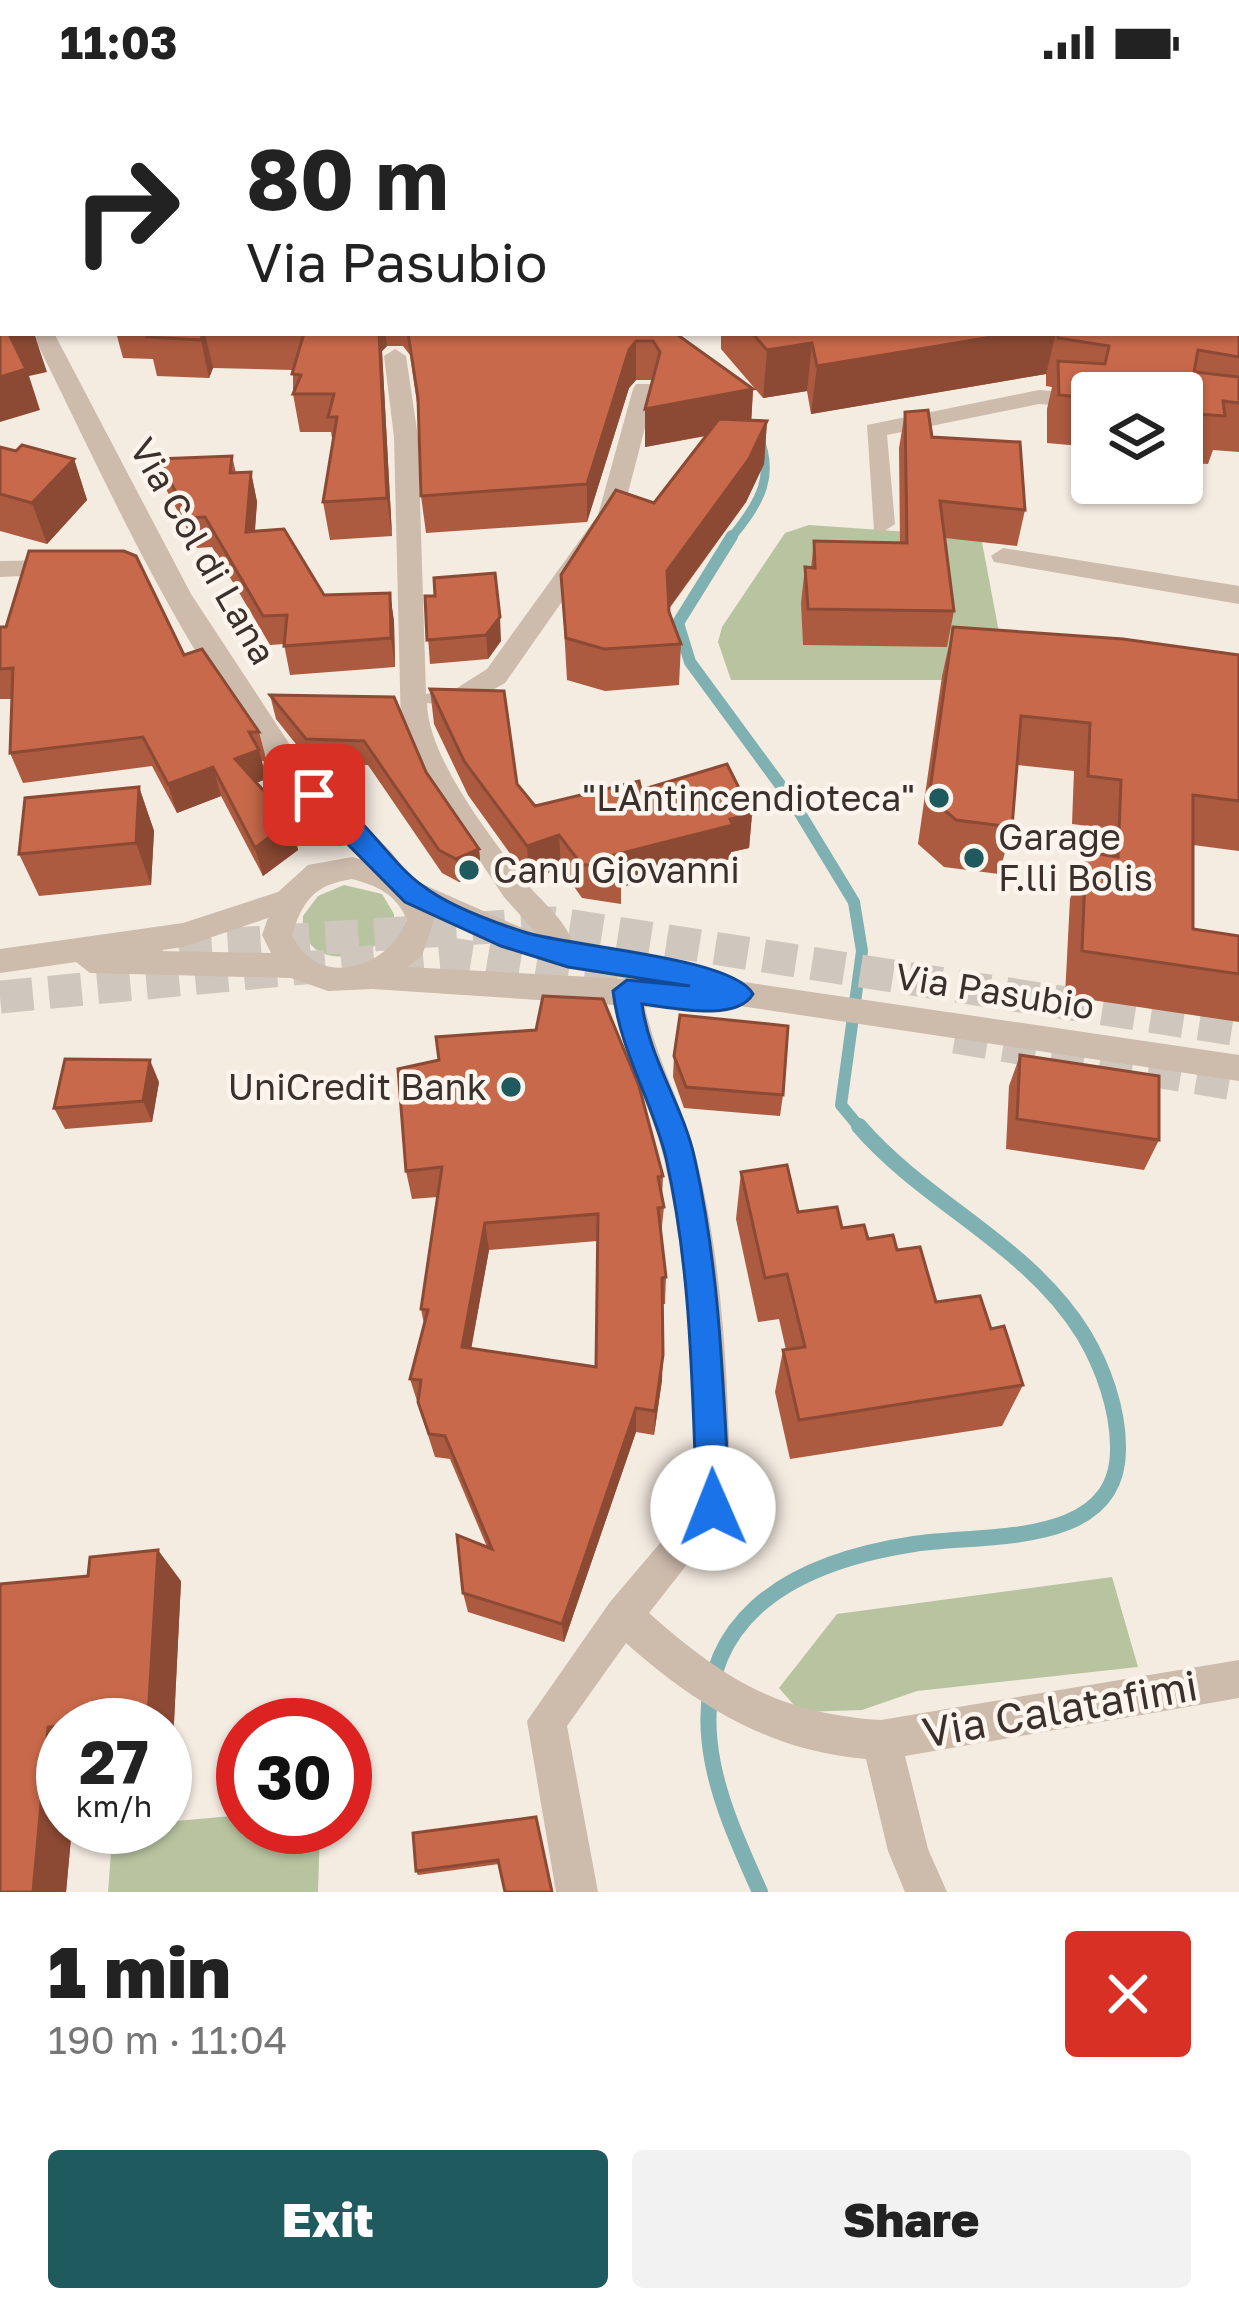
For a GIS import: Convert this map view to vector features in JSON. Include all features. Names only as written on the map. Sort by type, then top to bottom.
[{"type":"street","name":"Via Col di Lana","points":[[45,336],[150,566],[263,706],[270,741],[314,795],[406,886]]},
{"type":"street","points":[[395,356],[406,437],[403,699],[424,753],[514,889],[557,937],[562,954]]},
{"type":"street","points":[[403,699],[462,697],[496,676],[610,516],[644,389]]},
{"type":"street","points":[[883,524],[874,430],[1039,397],[1071,399]]},
{"type":"street","points":[[1003,556],[1239,595]]},
{"type":"street","points":[[0,569],[92,567]]},
{"type":"street","points":[[314,795],[326,835],[319,875]]},
{"type":"street","points":[[360,867],[406,886],[420,909],[416,941],[406,956],[373,977],[338,982],[295,966],[0,963],[183,935],[287,900],[319,875],[360,867]]},
{"type":"street","name":"Via Pasubio","points":[[406,886],[510,938],[562,954],[711,979],[740,994]]},
{"type":"street","points":[[287,900],[278,934],[295,966]]},
{"type":"street","name":"Via Pasubio","points":[[373,977],[705,999],[740,994],[1239,1068]]},
{"type":"street","points":[[578,1892],[548,1720],[637,1627],[713,1508],[701,1262],[679,1153],[631,1028],[627,991]]},
{"type":"street","name":"Via Calatafimi","points":[[637,1627],[723,1698],[791,1730],[826,1738],[881,1740],[1239,1679]]},
{"type":"street","name":"Via Calatafimi","points":[[881,1740],[908,1851],[926,1892]]},
{"type":"green space","points":[[809,525],[981,537],[1008,680],[731,680],[718,642],[722,627],[785,533]]},
{"type":"green space","points":[[344,885],[382,894],[394,914],[394,925],[371,948],[340,956],[325,954],[305,934],[303,916],[318,896]]},
{"type":"green space","points":[[1112,1577],[1138,1667],[917,1691],[862,1710],[800,1712],[779,1688],[837,1614]]},
{"type":"green space","points":[[216,1817],[216,1854],[319,1854],[318,1892],[108,1892],[111,1854],[192,1854],[192,1820]]},
{"type":"building","points":[[0,336],[10,336],[26,369],[0,377]]},
{"type":"building","points":[[148,336],[202,336],[201,340]]},
{"type":"building","points":[[303,336],[379,336],[387,498],[323,502],[337,417],[328,417],[334,394],[293,394],[301,375],[292,374]]},
{"type":"building","points":[[408,336],[679,336],[753,389],[645,409],[660,352],[653,341],[636,341],[629,350],[587,484],[421,496],[418,398]]},
{"type":"building","points":[[755,336],[998,336],[817,366],[812,343],[767,350]]},
{"type":"building","points":[[1058,336],[1239,336],[1239,357],[1198,350],[1194,372],[1071,372],[1071,396],[1059,395],[1058,361],[1105,364],[1109,346]]},
{"type":"building","points":[[1203,373],[1239,377],[1239,403],[1223,401],[1225,416],[1203,414]]},
{"type":"building","points":[[928,410],[932,437],[1020,442],[1025,510],[940,501],[954,611],[808,609],[805,567],[815,568],[814,541],[907,543],[905,412]]},
{"type":"building","points":[[719,419],[767,421],[749,459],[667,571],[669,612],[681,644],[604,649],[566,638],[561,575],[616,490],[654,503]]},
{"type":"building","points":[[22,445],[74,459],[32,503],[0,494],[0,447],[16,451]]},
{"type":"building","points":[[232,456],[230,473],[251,472],[246,532],[284,529],[324,595],[390,593],[391,638],[284,646],[287,615],[263,616],[205,517],[190,518],[158,459]]},
{"type":"building","points":[[29,551],[124,551],[136,556],[184,655],[202,649],[259,732],[249,732],[259,750],[235,759],[291,821],[255,848],[213,767],[168,784],[143,737],[10,753],[13,668],[0,669],[0,627],[6,627]]},
{"type":"building","points":[[495,573],[500,617],[486,635],[427,640],[425,596],[435,596],[434,578]]},
{"type":"building","points":[[953,627],[1123,639],[1239,655],[1239,801],[1193,795],[1193,929],[1239,936],[1239,974],[1082,951],[1086,852],[1118,857],[1121,780],[1088,776],[1090,723],[1021,716],[1012,827],[956,820],[929,797]]},
{"type":"building","points":[[430,689],[504,691],[517,784],[535,806],[639,781],[641,790],[727,764],[752,814],[730,819],[733,825],[614,855],[621,871],[581,864],[559,835],[527,846],[464,761]]},
{"type":"building","points":[[270,695],[394,697],[426,772],[479,849],[456,859],[439,850],[364,741],[306,739]]},
{"type":"building","points":[[139,787],[136,843],[19,854],[25,798]]},
{"type":"building","points":[[543,996],[603,999],[639,1086],[663,1176],[658,1177],[664,1207],[658,1208],[666,1277],[662,1278],[663,1355],[655,1411],[636,1408],[562,1624],[463,1593],[457,1535],[492,1549],[445,1436],[429,1434],[418,1402],[421,1380],[410,1379],[428,1310],[421,1309],[442,1167],[406,1171],[398,1069],[439,1060],[436,1037],[536,1030]],"holes":[[[598,1214],[596,1367],[462,1347],[485,1223]]]},
{"type":"building","points":[[680,1015],[788,1026],[783,1095],[686,1087],[674,1056]]},
{"type":"building","points":[[1020,1055],[1159,1076],[1159,1140],[1017,1119]]},
{"type":"building","points":[[65,1059],[150,1060],[143,1101],[54,1108]]},
{"type":"building","points":[[787,1165],[798,1212],[837,1207],[842,1228],[864,1225],[868,1239],[893,1235],[897,1250],[920,1247],[936,1302],[980,1296],[991,1329],[1004,1326],[1023,1385],[799,1420],[783,1350],[805,1347],[787,1274],[765,1278],[741,1172]]},
{"type":"building","points":[[158,1550],[149,1698],[36,1698],[33,1892],[0,1892],[0,1584],[88,1576],[90,1557]]},
{"type":"building","points":[[536,1817],[552,1892],[505,1892],[498,1860],[416,1871],[413,1833]]},
{"type":"waterway","points":[[731,538],[757,500],[765,474],[755,429]]},
{"type":"waterway","points":[[731,538],[678,623],[690,662],[795,805],[854,902],[862,951],[841,1105],[861,1129]]},
{"type":"waterway","points":[[760,1892],[727,1813],[713,1764],[708,1714],[715,1672],[731,1637],[756,1608],[788,1584],[826,1566],[914,1544],[1009,1536],[1073,1520],[1097,1504],[1113,1480],[1118,1447],[1103,1374],[1061,1303],[1006,1249],[915,1179],[859,1126]]},
{"type":"tunnel","points":[[130,951],[553,923],[1239,1030]]},
{"type":"tunnel","points":[[0,997],[451,954],[640,985]]},
{"type":"tunnel","points":[[955,1037],[1239,1085]]},
{"type":"place","name":"\"L'Antincendioteca\"","points":[[939,798]]},
{"type":"place","name":"Garage F.lli Bolis","points":[[974,858]]},
{"type":"place","name":"Canu Giovanni","points":[[469,870]]},
{"type":"place","name":"UniCredit Bank","points":[[511,1087]]},
{"type":"route","points":[[314,795],[414,894],[510,938],[568,956],[711,979],[740,994],[705,999],[627,991],[631,1028],[679,1153],[701,1262],[712,1397],[713,1508]]}]
